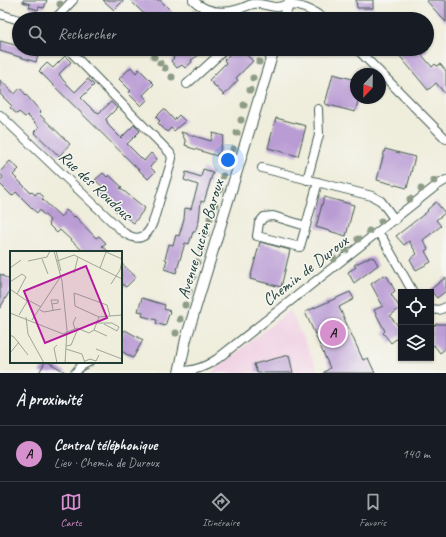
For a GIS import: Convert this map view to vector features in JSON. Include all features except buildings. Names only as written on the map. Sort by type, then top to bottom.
[{"type":"street","points":[[62,12],[73,0]]},
{"type":"street","points":[[192,0],[196,4],[214,12]]},
{"type":"street","points":[[233,12],[253,4],[275,7],[289,3],[304,7],[314,12]]},
{"type":"street","points":[[0,14],[12,18]]},
{"type":"street","name":"Rue des Roudous","points":[[0,116],[123,232],[138,238],[147,234],[153,222],[170,166],[172,158],[170,153],[75,56]]},
{"type":"street","points":[[187,84],[218,56]]},
{"type":"street","name":"Avenue Lucien Baroux","points":[[180,372],[186,339],[272,56]]},
{"type":"street","points":[[363,56],[446,139]]},
{"type":"street","points":[[307,180],[319,135],[318,109]]},
{"type":"street","points":[[262,168],[372,196],[381,201],[395,220]]},
{"type":"street","name":"Chemin de Duroux","points":[[180,372],[197,370],[217,359],[395,220],[436,186],[446,180]]},
{"type":"street","points":[[306,226],[273,216],[264,217],[259,223],[257,236],[300,247],[306,226],[318,182]]},
{"type":"street","points":[[378,233],[383,239],[411,289]]},
{"type":"street","points":[[434,309],[439,310],[446,307]]},
{"type":"street","points":[[75,373],[81,366],[87,363]]},
{"type":"shaded area","points":[[290,310],[319,373],[211,373]]},
{"type":"place","name":"Central téléphonique","points":[[333,333]]}]
